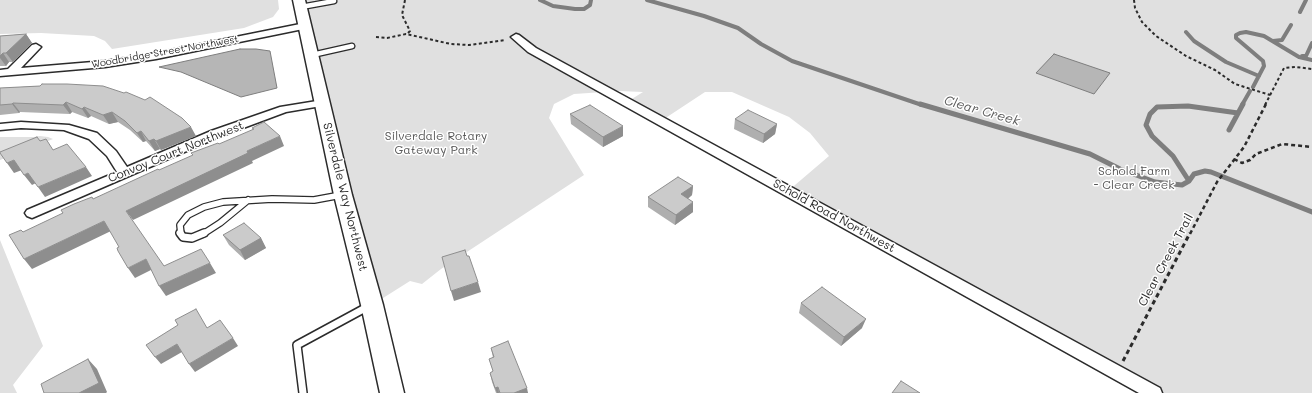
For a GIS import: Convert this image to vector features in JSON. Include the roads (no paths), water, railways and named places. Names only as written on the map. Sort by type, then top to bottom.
[{"type":"main road","name":"Silverdale Way Northwest","points":[[300,4],[343,195],[372,305],[392,393]]},
{"type":"street","name":"Woodbridge Street Northwest","points":[[0,73],[105,64],[305,26]]},
{"type":"street","name":"Schold Road Northwest","points":[[516,37],[532,50],[1154,393]]},
{"type":"street","points":[[11,72],[36,47]]},
{"type":"street","name":"Convoy Court Northwest","points":[[32,213],[215,134],[284,109],[323,103]]},
{"type":"street","points":[[0,127],[21,125],[65,127],[94,136],[112,154],[124,173]]},
{"type":"lane","points":[[300,4],[334,1]]},
{"type":"lane","points":[[312,55],[352,46]]},
{"type":"lane","points":[[248,200],[220,223],[203,234],[192,238],[183,237],[180,233],[180,225],[188,215],[204,207],[223,202],[248,200],[314,200],[343,195]]},
{"type":"lane","points":[[303,393],[297,345],[372,305]]},
{"type":"waterway","name":"Clear Creek","points":[[540,0],[553,6],[575,9],[584,9],[590,5],[591,0]]},
{"type":"waterway","name":"Clear Creek","points":[[647,0],[704,16],[738,28],[761,44],[792,61],[922,105]]},
{"type":"waterway","points":[[1300,12],[1306,0]]},
{"type":"waterway","points":[[1273,41],[1282,40],[1291,25]]},
{"type":"waterway","points":[[1186,32],[1194,41],[1226,62],[1259,76]]},
{"type":"waterway","points":[[1259,76],[1264,66],[1263,61],[1236,38],[1236,35],[1240,33],[1246,32],[1264,36],[1299,57],[1312,60]]},
{"type":"waterway","points":[[1302,56],[1306,56],[1312,43]]},
{"type":"waterway","points":[[1253,87],[1259,76]]},
{"type":"waterway","points":[[1242,105],[1250,91]]},
{"type":"waterway","name":"Clear Creek","points":[[920,104],[1090,154],[1120,169],[1155,182],[1182,185],[1189,181]]},
{"type":"waterway","points":[[1229,130],[1243,104]]},
{"type":"waterway","points":[[1189,181],[1173,156],[1152,136],[1146,125],[1150,114],[1157,107],[1188,106],[1238,113]]},
{"type":"waterway","name":"Clear Creek","points":[[1189,181],[1194,174],[1205,171],[1211,172],[1312,212]]},
{"type":"park label","name":"Silverdale Rotary Gateway Park","points":[[436,143]]},
{"type":"park label","name":"Schold Farm - Clear Creek","points":[[1134,178]]}]
